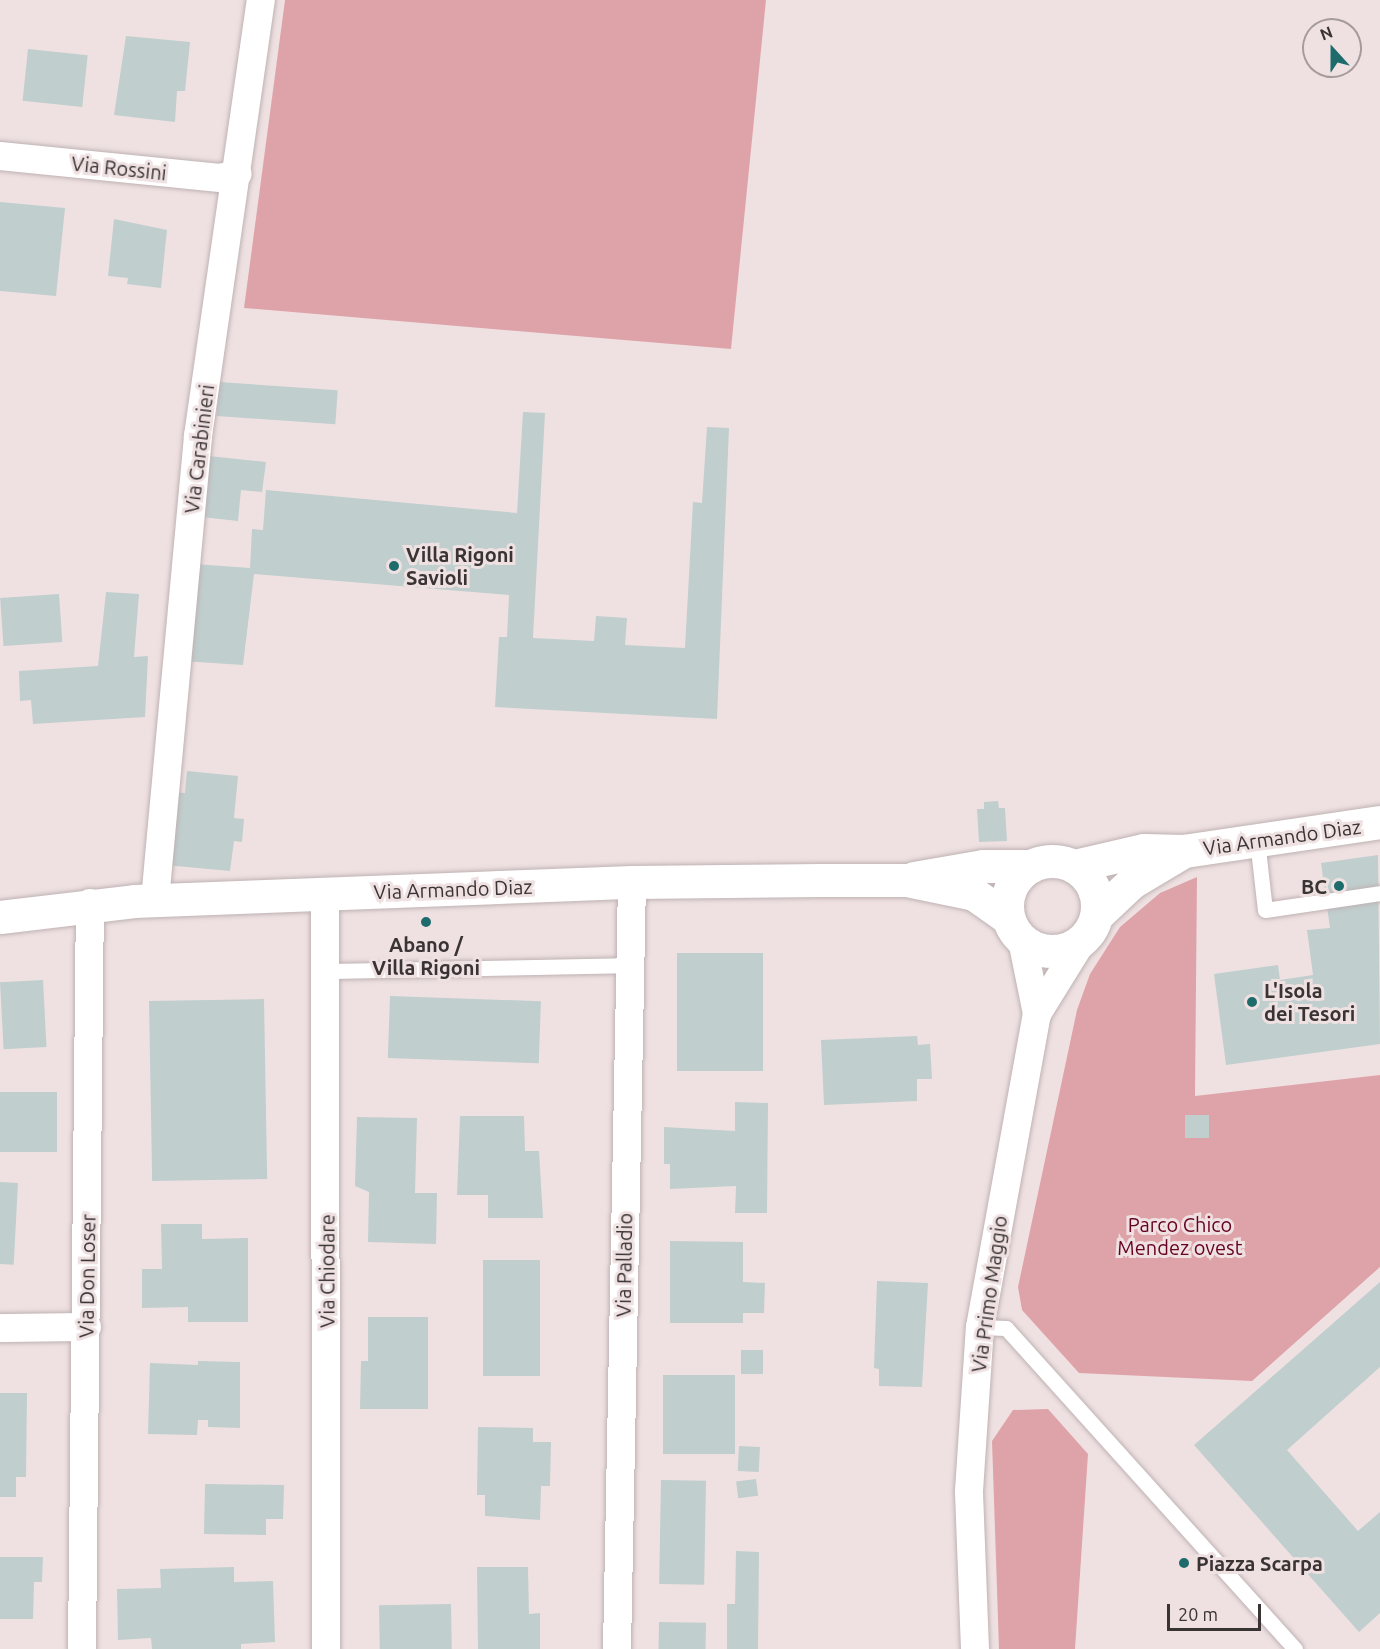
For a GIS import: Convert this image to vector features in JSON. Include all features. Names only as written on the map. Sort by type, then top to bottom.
[{"type":"street","name":"Via Carabinieri","points":[[155,900],[198,436],[238,174],[261,0]]},
{"type":"street","name":"Via Rossini","points":[[0,156],[220,178],[238,174]]},
{"type":"street","name":"Via Armando Diaz","points":[[1074,866],[1144,850],[1184,852],[1380,822]]},
{"type":"street","name":"Via Armando Diaz","points":[[1090,927],[1132,882],[1184,852]]},
{"type":"street","points":[[1060,861],[1074,866],[1088,878],[1097,895],[1090,927],[1051,952],[1015,929],[1011,887],[1032,866],[1060,861]]},
{"type":"street","name":"Via Armando Diaz","points":[[0,917],[90,903],[632,882],[907,880],[958,869],[1032,866]]},
{"type":"street","name":"Via Armando Diaz","points":[[907,880],[974,894],[1015,929]]},
{"type":"street","name":"Via Palladio","points":[[617,1649],[632,882]]},
{"type":"street","name":"Via Chiodare","points":[[325,894],[326,1649]]},
{"type":"street","name":"Via Don Loser","points":[[82,1649],[90,903]]},
{"type":"street","name":"Via Primo Maggio","points":[[975,1649],[969,1491],[980,1327],[1037,1014],[1090,927]]},
{"type":"street","name":"Via Primo Maggio","points":[[1015,929],[1037,1014]]},
{"type":"street","points":[[0,1328],[87,1327]]},
{"type":"lane","points":[[1257,840],[1265,910],[1380,892]]},
{"type":"lane","points":[[325,971],[630,965]]},
{"type":"lane","points":[[980,1327],[1006,1328],[1295,1649]]},
{"type":"green space","points":[[285,0],[766,0],[731,349],[244,308]]},
{"type":"green space","name":"Parco Chico Mendez ovest","points":[[1197,877],[1195,1096],[1380,1075],[1380,1267],[1252,1381],[1079,1373],[1022,1310],[1018,1287],[1077,1010],[1090,974],[1120,927],[1160,893]]},
{"type":"green space","points":[[1048,1409],[1088,1454],[1075,1649],[999,1649],[992,1441],[1013,1410]]},
{"type":"building","points":[[126,36],[190,42],[185,91],[177,91],[175,122],[114,115]]},
{"type":"building","points":[[28,49],[88,55],[82,107],[23,101]]},
{"type":"building","points":[[0,202],[65,208],[56,296],[0,291]]},
{"type":"building","points":[[114,219],[167,230],[161,288],[127,284],[128,278],[108,276]]},
{"type":"building","points":[[219,382],[338,390],[335,424],[217,416]]},
{"type":"building","name":"Villa Rigoni Savioli","points":[[523,412],[545,413],[533,638],[594,641],[596,616],[627,618],[625,645],[685,648],[693,502],[702,503],[707,427],[729,428],[717,719],[495,707],[499,637],[507,637],[509,595],[254,574],[243,665],[183,661],[195,564],[250,568],[252,529],[263,530],[266,490],[517,513]]},
{"type":"building","points":[[209,456],[266,462],[262,492],[241,490],[238,521],[202,517]]},
{"type":"building","points":[[106,592],[139,594],[134,657],[148,656],[145,717],[33,724],[31,700],[20,701],[19,671],[98,666]]},
{"type":"building","points":[[59,594],[62,642],[3,646],[0,598]]},
{"type":"building","points":[[187,771],[238,776],[234,818],[244,819],[242,842],[234,841],[230,871],[165,865],[172,792],[185,793]]},
{"type":"building","points":[[998,801],[999,808],[1005,808],[1007,841],[979,842],[977,809],[984,809],[984,802]]},
{"type":"building","points":[[1378,855],[1380,1044],[1226,1065],[1214,974],[1278,965],[1280,980],[1313,975],[1307,930],[1330,928],[1321,863]]},
{"type":"building","points":[[677,953],[763,953],[763,1071],[677,1071]]},
{"type":"building","points":[[43,980],[47,1047],[4,1049],[0,982]]},
{"type":"building","points":[[390,996],[541,1001],[539,1063],[388,1058]]},
{"type":"building","points":[[264,999],[267,1179],[152,1181],[149,1001]]},
{"type":"building","points":[[917,1036],[918,1045],[930,1044],[932,1079],[917,1079],[917,1101],[824,1105],[821,1040]]},
{"type":"building","points":[[0,1092],[57,1092],[57,1152],[0,1152]]},
{"type":"building","points":[[735,1102],[768,1103],[767,1213],[735,1213],[736,1186],[670,1189],[670,1164],[664,1164],[664,1127],[735,1131]]},
{"type":"building","points":[[1185,1115],[1209,1115],[1209,1138],[1185,1138]]},
{"type":"building","points":[[460,1116],[524,1116],[525,1151],[539,1151],[543,1218],[488,1218],[488,1195],[457,1195]]},
{"type":"building","points":[[357,1117],[417,1118],[415,1193],[437,1193],[436,1244],[368,1242],[369,1192],[355,1186]]},
{"type":"building","points":[[0,1182],[18,1183],[14,1265],[0,1264]]},
{"type":"building","points":[[161,1224],[202,1224],[202,1239],[248,1238],[248,1322],[188,1322],[188,1307],[142,1308],[142,1269],[162,1269]]},
{"type":"building","points":[[670,1241],[743,1242],[743,1282],[765,1283],[764,1313],[743,1313],[743,1323],[670,1323]]},
{"type":"building","points":[[483,1260],[540,1260],[540,1376],[483,1376]]},
{"type":"building","points":[[877,1281],[928,1283],[922,1387],[879,1386],[879,1369],[874,1368]]},
{"type":"building","points":[[1380,1282],[1380,1367],[1287,1450],[1358,1531],[1380,1512],[1380,1613],[1359,1632],[1194,1445]]},
{"type":"building","points":[[368,1317],[428,1317],[428,1409],[360,1409],[361,1361],[368,1361]]},
{"type":"building","points":[[741,1350],[763,1350],[763,1374],[741,1374]]},
{"type":"building","points":[[198,1361],[240,1362],[240,1428],[208,1427],[208,1420],[198,1420],[197,1435],[148,1434],[150,1363],[198,1365]]},
{"type":"building","points":[[663,1375],[735,1375],[735,1454],[663,1454]]},
{"type":"building","points":[[0,1393],[27,1393],[26,1477],[16,1477],[16,1497],[0,1497]]},
{"type":"building","points":[[478,1427],[533,1428],[533,1442],[551,1442],[550,1486],[541,1486],[540,1520],[485,1516],[485,1495],[477,1495]]},
{"type":"building","points":[[739,1446],[760,1447],[759,1472],[738,1471]]},
{"type":"building","points":[[756,1479],[758,1496],[738,1498],[736,1481]]},
{"type":"building","points":[[661,1480],[706,1481],[704,1585],[659,1584]]},
{"type":"building","points":[[205,1484],[284,1485],[283,1519],[266,1519],[266,1535],[204,1534]]},
{"type":"building","points":[[736,1551],[759,1552],[758,1649],[727,1649],[727,1604],[735,1604]]},
{"type":"building","points":[[0,1557],[43,1557],[42,1582],[34,1582],[33,1619],[0,1619]]},
{"type":"building","points":[[234,1567],[234,1582],[273,1581],[275,1642],[241,1644],[241,1649],[152,1649],[151,1638],[118,1640],[117,1589],[161,1588],[160,1569]]},
{"type":"building","points":[[477,1567],[528,1567],[529,1614],[540,1613],[540,1649],[478,1649]]},
{"type":"building","points":[[451,1604],[452,1649],[380,1649],[379,1605]]},
{"type":"building","points":[[659,1622],[706,1623],[706,1649],[659,1649]]},
{"type":"place","name":"Villa Rigoni Savioli","points":[[394,566]]},
{"type":"place","name":"BC","points":[[1339,886]]},
{"type":"place","name":"Abano / Villa Rigoni","points":[[426,922]]},
{"type":"place","name":"L'Isola dei Tesori","points":[[1252,1002]]},
{"type":"place","name":"Piazza Scarpa","points":[[1184,1563]]}]
